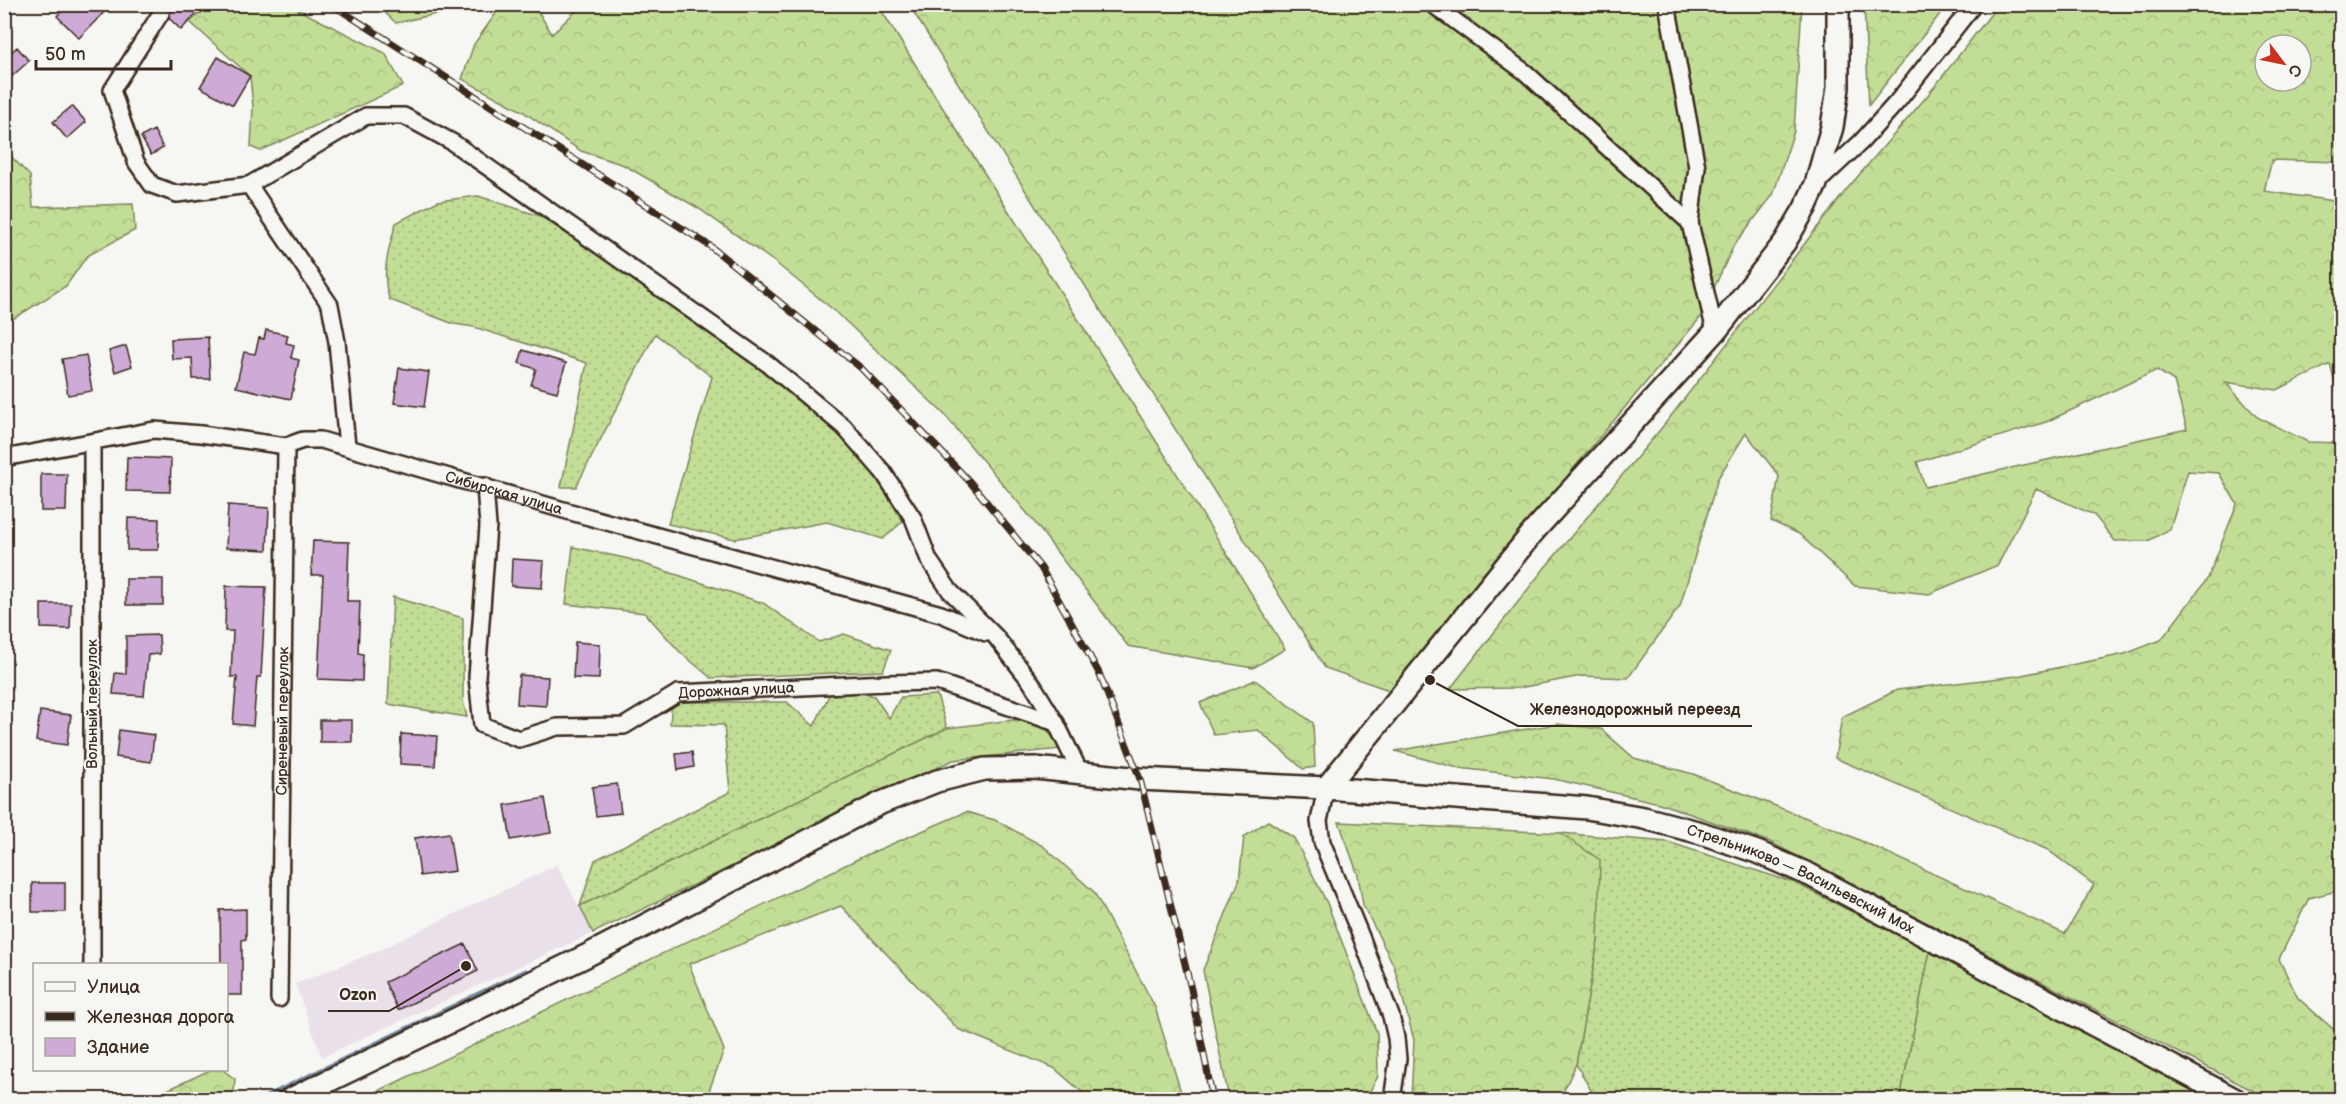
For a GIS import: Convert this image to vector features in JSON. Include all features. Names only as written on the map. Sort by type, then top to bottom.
[{"type":"main road","points":[[1326,789],[1534,531],[1714,332],[1785,242],[1816,184],[1828,147],[1836,108],[1838,4]]},
{"type":"main road","name":"Стрельниково — Васильевский Мох","points":[[289,1100],[586,956],[881,803],[929,783],[985,769],[1019,767],[1140,778],[1587,808],[1664,823],[1729,842],[1775,859],[1819,880],[2236,1100]]},
{"type":"street","points":[[162,4],[156,21],[112,90],[136,162],[152,185],[177,194],[249,185],[366,116],[404,116],[452,142],[759,357],[844,427],[883,472],[913,518],[929,560],[950,591],[995,636],[1031,682],[1056,723],[1080,772]]},
{"type":"street","points":[[1432,4],[1525,72],[1690,223]]},
{"type":"street","points":[[1667,4],[1697,167],[1690,223],[1714,332]]},
{"type":"street","points":[[1816,184],[1861,142],[1890,110],[1974,4]]},
{"type":"street","points":[[249,185],[330,305],[337,342],[347,446]]},
{"type":"street","name":"Сибирская улица","points":[[4,458],[154,430],[286,446],[303,440],[321,440],[567,511],[941,614],[995,636]]},
{"type":"street","name":"Вольный переулок","points":[[92,442],[92,963]]},
{"type":"street","name":"Сиреневый переулок","points":[[279,999],[286,446]]},
{"type":"street","name":"Дорожная улица","points":[[485,486],[488,526],[477,677],[482,724],[519,739],[557,727],[624,726],[678,693],[927,682],[937,682],[1056,723]]},
{"type":"street","points":[[1326,789],[1319,821],[1322,842],[1366,950],[1396,1038],[1398,1059],[1392,1100]]},
{"type":"shaded area","points":[[557,865],[593,933],[322,1057],[295,984],[375,952]]},
{"type":"green space","points":[[210,5],[289,5],[385,53],[403,86],[260,151],[251,147],[253,107],[250,76],[190,22]]},
{"type":"green space","points":[[377,5],[458,5],[454,10],[396,23]]},
{"type":"green space","points":[[502,5],[534,5],[552,34],[582,5],[878,5],[1185,487],[1285,649],[1253,668],[1128,646],[1032,519],[943,413],[836,312],[776,263],[698,208],[624,165],[581,151],[522,111],[462,79],[474,44]]},
{"type":"green space","points":[[909,5],[1802,5],[1794,131],[1773,195],[1734,245],[1700,318],[1392,691],[1325,668]]},
{"type":"green space","points":[[1864,5],[1947,5],[1869,105]]},
{"type":"green space","points":[[1998,5],[2341,5],[2341,162],[2272,160],[2264,191],[2341,202],[2341,405],[2330,364],[2277,390],[2225,382],[2257,417],[2308,442],[2341,443],[2341,890],[2309,898],[2279,959],[2298,998],[2341,1036],[2341,1099],[2269,1099],[1770,842],[1659,803],[1554,779],[1458,768],[1395,751],[1557,724],[1601,729],[1634,758],[1693,774],[1835,829],[2065,934],[2094,885],[2048,850],[1835,758],[1842,717],[1897,690],[2017,676],[2125,654],[2161,640],[2208,578],[2237,504],[2219,473],[2188,471],[2170,529],[2148,541],[2115,541],[2094,515],[2036,489],[1998,565],[1929,594],[1855,586],[1799,534],[1771,521],[1779,476],[1746,433],[1718,478],[1680,606],[1628,678],[1581,676],[1519,688],[1450,689],[1543,570],[1664,425],[1847,189],[1928,95]],"holes":[[[2157,370],[2174,381],[2187,429],[1925,487],[1917,462],[2046,422]]]},
{"type":"green space","points":[[5,150],[30,176],[33,207],[133,204],[135,230],[87,256],[66,286],[5,324]]},
{"type":"green space","points":[[478,196],[540,216],[629,274],[784,384],[866,461],[903,521],[883,539],[827,522],[735,539],[668,524],[712,377],[655,334],[576,487],[561,487],[587,363],[474,327],[454,324],[390,300],[387,291],[387,262],[396,223],[438,201]]},
{"type":"green space","points":[[573,547],[629,559],[763,603],[819,642],[844,634],[891,650],[883,671],[711,678],[679,651],[645,613],[566,604]]},
{"type":"green space","points":[[393,597],[463,618],[463,701],[467,717],[388,704]]},
{"type":"green space","points":[[1255,680],[1313,723],[1315,767],[1303,769],[1258,730],[1214,735],[1200,703]]},
{"type":"green space","points":[[833,687],[874,696],[889,718],[901,697],[937,695],[947,728],[580,906],[595,860],[730,792],[724,725],[670,724],[672,702],[787,702],[814,726]]},
{"type":"green space","points":[[1037,717],[1062,749],[953,760],[593,933],[580,906],[947,728]]},
{"type":"green space","points":[[966,812],[995,820],[1043,846],[1094,892],[1155,1007],[1183,1099],[1090,1099],[1054,1068],[958,1029],[841,906],[689,964],[724,1050],[706,1099],[362,1099],[864,856]]},
{"type":"green space","points":[[1268,821],[1294,838],[1327,903],[1377,1033],[1378,1076],[1366,1099],[1231,1099],[1227,1089],[1203,970],[1239,881],[1244,837]]},
{"type":"green space","points":[[1339,822],[1560,833],[1600,860],[1598,941],[1576,1064],[1560,1099],[1411,1099],[1414,1040],[1394,966],[1363,905],[1358,875]]},
{"type":"green space","points":[[1560,833],[1668,842],[1795,883],[1930,951],[1900,1099],[1596,1099],[1576,1064],[1598,941]]},
{"type":"green space","points":[[1930,951],[2210,1099],[1900,1099]]},
{"type":"green space","points":[[208,1071],[224,1071],[235,1079],[233,1099],[148,1099]]},
{"type":"building","points":[[69,4],[112,4],[79,38],[57,16]]},
{"type":"building","points":[[176,4],[188,4],[197,13],[181,30],[169,18]]},
{"type":"building","points":[[17,47],[29,61],[11,77],[4,70],[4,59]]},
{"type":"building","points":[[218,57],[250,76],[233,105],[200,87]]},
{"type":"building","points":[[72,106],[86,122],[67,139],[53,122]]},
{"type":"building","points":[[154,130],[163,148],[151,155],[141,137]]},
{"type":"building","points":[[266,330],[288,335],[286,343],[294,345],[291,358],[299,360],[291,399],[236,387],[244,352],[255,354],[259,338],[264,339]]},
{"type":"building","points":[[208,337],[210,379],[193,379],[192,358],[172,359],[171,339]]},
{"type":"building","points":[[126,346],[132,366],[115,372],[109,351]]},
{"type":"building","points":[[523,350],[566,363],[557,392],[531,385],[536,369],[519,363]]},
{"type":"building","points":[[86,355],[92,391],[68,395],[62,359]]},
{"type":"building","points":[[399,368],[429,372],[424,407],[394,403]]},
{"type":"building","points":[[127,457],[171,459],[170,492],[126,491]]},
{"type":"building","points":[[41,474],[67,474],[66,511],[41,511]]},
{"type":"building","points":[[228,505],[269,508],[267,550],[226,548]]},
{"type":"building","points":[[128,518],[159,519],[158,550],[127,550]]},
{"type":"building","points":[[313,541],[349,542],[347,601],[360,601],[358,653],[363,654],[362,681],[318,679],[323,575],[311,575]]},
{"type":"building","points":[[512,559],[544,561],[542,588],[511,586]]},
{"type":"building","points":[[126,579],[163,579],[163,605],[126,605]]},
{"type":"building","points":[[226,586],[266,587],[261,677],[257,677],[253,726],[233,724],[237,677],[231,677],[233,631],[225,631]]},
{"type":"building","points":[[41,604],[71,604],[70,629],[41,628]]},
{"type":"building","points":[[159,635],[160,654],[148,655],[144,696],[113,694],[115,673],[126,674],[126,636]]},
{"type":"building","points":[[575,642],[600,644],[599,679],[573,678]]},
{"type":"building","points":[[519,675],[548,677],[546,706],[517,704]]},
{"type":"building","points":[[40,711],[71,715],[67,745],[36,741]]},
{"type":"building","points":[[320,720],[352,720],[352,742],[320,742]]},
{"type":"building","points":[[119,730],[154,735],[151,762],[116,757]]},
{"type":"building","points":[[401,734],[437,736],[435,766],[400,764]]},
{"type":"building","points":[[692,752],[694,767],[678,770],[676,754]]},
{"type":"building","points":[[617,784],[621,813],[596,816],[592,787]]},
{"type":"building","points":[[545,798],[551,833],[511,840],[505,805]]},
{"type":"building","points":[[449,833],[455,871],[420,876],[415,838]]},
{"type":"building","points":[[32,883],[65,883],[65,912],[32,912]]},
{"type":"building","points":[[246,909],[246,939],[242,940],[242,995],[228,995],[228,963],[221,963],[220,910]]},
{"type":"building","points":[[465,944],[478,971],[398,1010],[385,982]]},
{"type":"waterway","points":[[260,1100],[526,971]]},
{"type":"railway","points":[[331,4],[710,246],[861,368],[970,482],[1041,568],[1099,673],[1140,779],[1191,989],[1213,1100]]},
{"type":"place","name":"Железнодорожный переезд","points":[[1430,680]]},
{"type":"place","name":"Ozon","points":[[466,966]]}]
